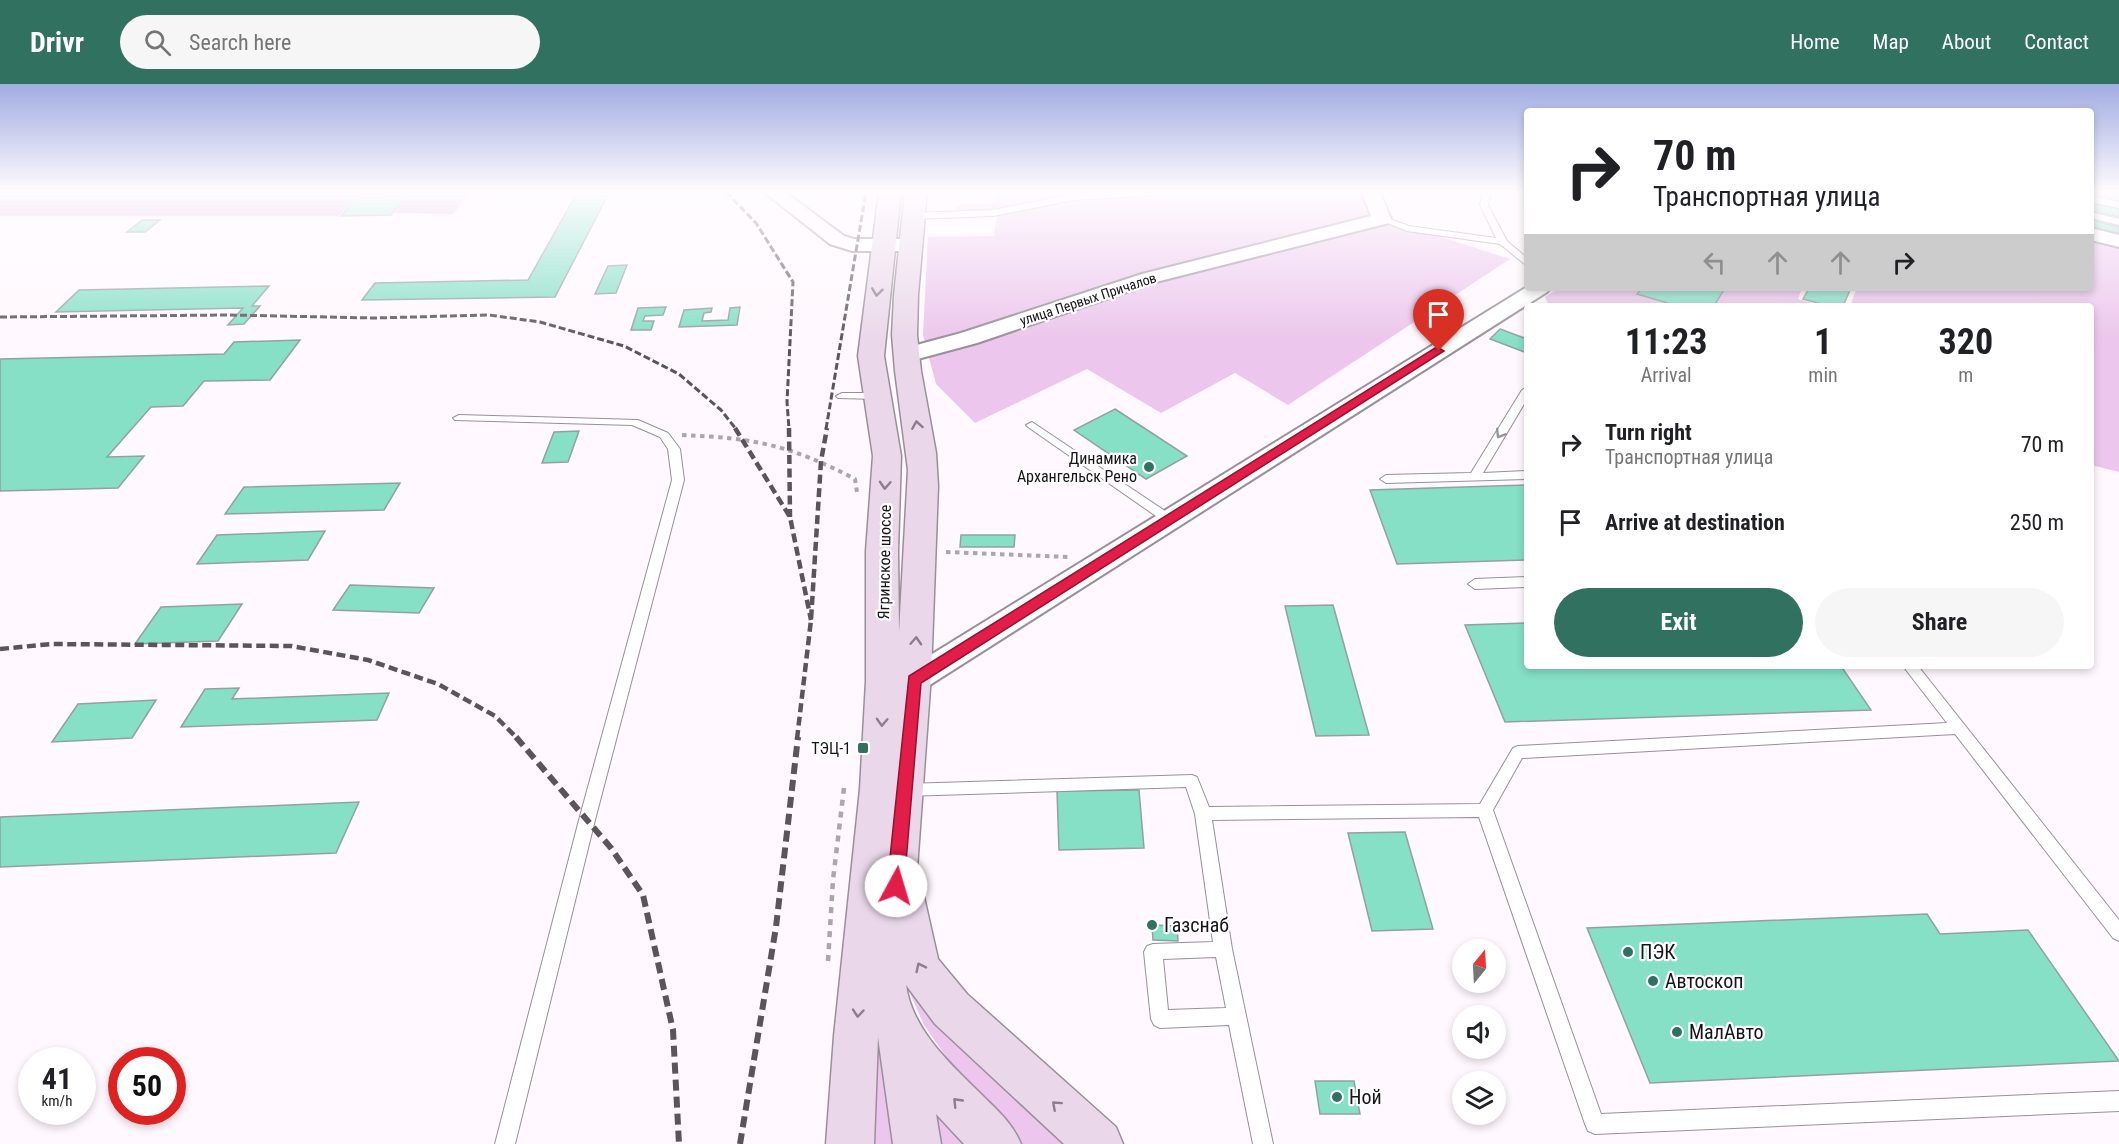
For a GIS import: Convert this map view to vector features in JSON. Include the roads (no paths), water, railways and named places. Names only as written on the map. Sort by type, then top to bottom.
[{"type":"main road","name":"Ягринское шоссе","points":[[898,867],[883,681],[882,551],[887,456],[871,356],[902,241]]},
{"type":"main road","name":"Ягринское шоссе","points":[[850,1144],[865,933],[914,680],[923,482],[906,355],[906,241]]},
{"type":"main road","points":[[884,988],[898,867]]},
{"type":"main road","points":[[898,867],[918,967],[951,1008],[1099,1144]]},
{"type":"main road","points":[[865,933],[901,1038],[917,1144]]},
{"type":"main road","points":[[901,1038],[943,1088],[997,1144]]},
{"type":"street","points":[[841,241],[852,245],[862,241]]},
{"type":"street","name":"улица Первых Причалов","points":[[906,355],[969,338],[1149,278],[1293,241]]},
{"type":"street","points":[[1524,303],[1537,291]]},
{"type":"street","points":[[883,681],[914,680],[1523,304]]},
{"type":"lane","points":[[1499,241],[1503,242],[1524,260]]},
{"type":"lane","points":[[1474,477],[1524,395]]},
{"type":"lane","points":[[842,396],[878,396]]},
{"type":"lane","points":[[459,418],[634,422],[664,435],[674,449],[678,480],[587,820],[505,1144]]},
{"type":"lane","points":[[1032,425],[1170,520]]},
{"type":"lane","points":[[1386,479],[1524,475]]},
{"type":"lane","points":[[1475,584],[1524,582]]},
{"type":"lane","points":[[1912,669],[2119,933]]},
{"type":"lane","points":[[1959,728],[1518,752],[1485,810],[1595,1124],[2119,1101]]},
{"type":"lane","points":[[892,789],[1192,781],[1203,814],[1223,949],[1263,1144]]},
{"type":"lane","points":[[1203,814],[1485,810]]},
{"type":"lane","points":[[1223,949],[1154,952],[1160,1019],[1236,1016]]},
{"type":"railway","points":[[768,241],[793,282],[787,402],[789,429]]},
{"type":"railway","points":[[826,429],[858,241]]},
{"type":"railway","points":[[0,317],[230,315],[375,318],[489,315],[540,322],[624,346],[679,374],[721,410],[736,429]]},
{"type":"railway","points":[[735,428],[790,517]]},
{"type":"railway","points":[[789,428],[790,517]]},
{"type":"railway","points":[[811,620],[821,461],[827,428]]},
{"type":"railway","points":[[790,517],[811,620]]},
{"type":"railway","points":[[797,739],[811,620]]},
{"type":"railway","points":[[0,649],[51,644],[291,646],[368,660],[438,684],[495,716],[516,737]]},
{"type":"railway","points":[[516,737],[611,848],[643,895],[673,1030],[679,1144]]},
{"type":"railway","points":[[740,1144],[776,927],[798,737]]},
{"type":"place","name":"Динамика Архангельск Рено","points":[[1149,467]]},
{"type":"place","name":"ТЭЦ-1","points":[[863,748]]},
{"type":"place","name":"Газснаб","points":[[1152,925]]},
{"type":"place","name":"ПЭК","points":[[1628,952]]},
{"type":"place","name":"Автоскоп","points":[[1653,981]]},
{"type":"place","name":"МалАвто","points":[[1677,1032]]},
{"type":"place","name":"Ной","points":[[1337,1097]]}]
